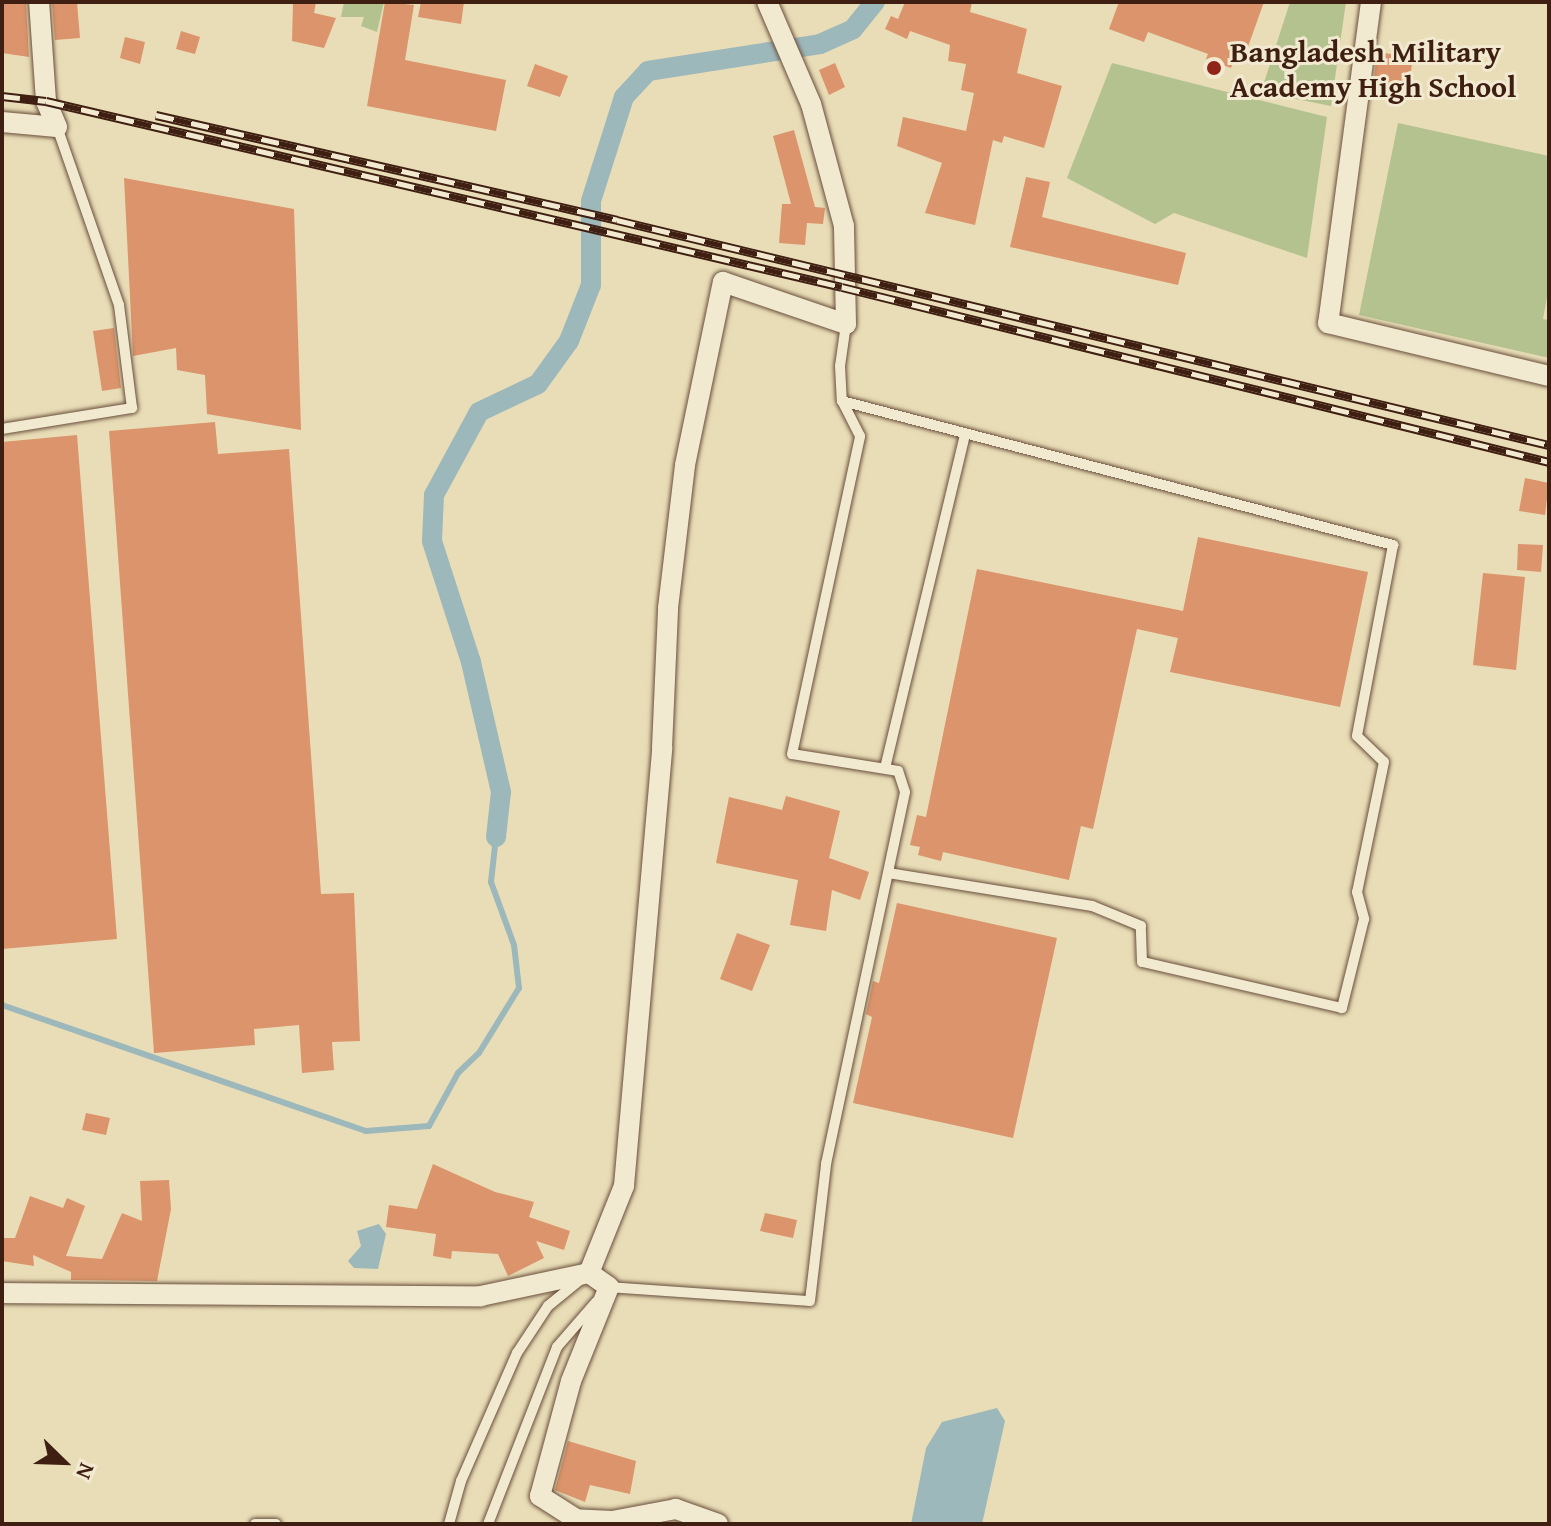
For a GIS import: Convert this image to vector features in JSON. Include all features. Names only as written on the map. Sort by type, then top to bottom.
[{"type":"street","points":[[2,122],[57,127],[46,101],[39,2]]},
{"type":"street","points":[[589,1273],[624,1186],[662,748],[668,608],[685,465],[723,282],[846,324],[844,226],[811,104],[780,26],[767,2]]},
{"type":"street","points":[[1371,2],[1328,323],[1549,376]]},
{"type":"street","points":[[2,1293],[481,1296],[589,1273],[609,1287],[571,1381],[540,1496],[576,1519],[612,1521],[676,1509],[718,1524]]},
{"type":"lane","points":[[2,429],[132,408],[119,305],[57,127]]},
{"type":"lane","points":[[488,1524],[557,1347],[609,1287],[810,1301],[826,1164],[905,792],[898,771],[792,754],[860,436],[842,401],[840,366],[846,324]]},
{"type":"lane","points":[[842,401],[1393,545],[1357,736],[1384,762],[1357,892],[1364,919],[1342,1008],[1142,962],[1141,926],[1092,906],[889,873]]},
{"type":"lane","points":[[885,768],[965,434]]},
{"type":"lane","points":[[449,1524],[461,1481],[517,1353],[548,1306],[589,1273]]},
{"type":"lane","points":[[255,1524],[276,1524]]},
{"type":"green space","points":[[344,2],[384,2],[377,32],[361,26],[364,17],[341,17]]},
{"type":"green space","points":[[1290,2],[1346,2],[1331,106],[1261,92]]},
{"type":"green space","points":[[1112,63],[1327,117],[1307,258],[1174,213],[1155,224],[1067,178]]},
{"type":"green space","points":[[1398,123],[1549,156],[1549,287],[1543,319],[1549,320],[1549,358],[1359,315]]},
{"type":"water","points":[[379,1224],[386,1234],[378,1269],[354,1268],[348,1261],[361,1246],[357,1231]]},
{"type":"water","points":[[997,1408],[1005,1421],[982,1524],[911,1524],[926,1448],[942,1422]]},
{"type":"building","points":[[2,2],[26,2],[29,57],[2,53]]},
{"type":"building","points":[[52,2],[77,2],[80,38],[55,40]]},
{"type":"building","points":[[293,2],[316,2],[314,13],[336,18],[324,48],[292,41]]},
{"type":"building","points":[[385,2],[414,5],[405,60],[506,80],[496,131],[367,106]]},
{"type":"building","points":[[421,2],[464,2],[461,24],[418,17]]},
{"type":"building","points":[[905,2],[972,2],[970,12],[1027,29],[1017,73],[1062,86],[1044,148],[1004,136],[1002,143],[993,140],[975,225],[925,213],[942,163],[897,146],[903,117],[966,131],[974,93],[961,90],[966,64],[948,61],[950,45],[910,31],[907,39],[885,29],[891,16],[898,19]]},
{"type":"building","points":[[1119,2],[1264,2],[1245,55],[1237,52],[1231,68],[1206,59],[1208,54],[1148,32],[1144,42],[1109,29]]},
{"type":"building","points":[[181,31],[200,37],[195,54],[176,49]]},
{"type":"building","points":[[125,37],[145,42],[140,64],[120,58]]},
{"type":"building","points":[[1377,52],[1413,57],[1408,92],[1373,88]]},
{"type":"building","points":[[835,63],[845,87],[829,95],[819,70]]},
{"type":"building","points":[[535,64],[568,76],[560,97],[527,86]]},
{"type":"building","points":[[794,130],[815,207],[825,208],[823,224],[807,223],[805,245],[779,243],[782,204],[791,204],[773,136]]},
{"type":"building","points":[[1026,177],[1050,182],[1042,217],[1186,253],[1178,285],[1010,247]]},
{"type":"building","points":[[124,178],[294,209],[301,430],[207,414],[205,375],[177,370],[176,348],[133,356]]},
{"type":"building","points":[[114,328],[121,388],[102,391],[93,331]]},
{"type":"building","points":[[215,422],[218,454],[289,449],[321,894],[354,893],[360,1041],[332,1042],[334,1070],[302,1073],[299,1025],[254,1029],[255,1045],[154,1053],[109,431]]},
{"type":"building","points":[[77,435],[117,939],[2,949],[2,442]]},
{"type":"building","points":[[1525,478],[1549,483],[1545,515],[1519,511]]},
{"type":"building","points":[[1198,537],[1368,572],[1340,707],[1170,672],[1178,638],[1137,629],[1093,829],[1081,826],[1069,880],[943,852],[941,861],[918,855],[920,847],[910,845],[917,815],[926,817],[977,569],[1183,611]]},
{"type":"building","points":[[1518,544],[1543,545],[1541,572],[1517,570]]},
{"type":"building","points":[[1483,573],[1525,577],[1516,670],[1473,665]]},
{"type":"building","points":[[786,796],[840,811],[829,858],[869,872],[860,900],[832,890],[826,931],[790,925],[798,880],[716,863],[729,797],[782,810]]},
{"type":"building","points":[[897,903],[1057,938],[1013,1138],[853,1103],[872,1017],[866,1014],[873,981],[879,983]]},
{"type":"building","points":[[737,933],[770,945],[752,991],[720,979]]},
{"type":"building","points":[[86,1113],[110,1118],[106,1135],[82,1130]]},
{"type":"building","points":[[433,1164],[495,1192],[534,1202],[529,1217],[570,1231],[564,1250],[536,1241],[544,1258],[508,1276],[498,1254],[452,1251],[451,1259],[433,1256],[436,1234],[386,1227],[389,1205],[417,1209]]},
{"type":"building","points":[[169,1180],[171,1209],[157,1281],[71,1280],[71,1272],[33,1255],[34,1266],[2,1261],[2,1238],[15,1238],[30,1196],[63,1208],[67,1198],[85,1206],[66,1256],[102,1259],[122,1213],[142,1221],[140,1181]]},
{"type":"building","points":[[765,1213],[797,1220],[793,1238],[760,1231]]},
{"type":"building","points":[[568,1441],[636,1461],[630,1494],[590,1485],[585,1502],[555,1490]]},
{"type":"waterway","points":[[496,837],[501,792],[471,662],[432,541],[434,495],[479,412],[538,384],[569,341],[591,285],[591,201],[624,97],[648,71],[820,44],[853,29],[875,2]]},
{"type":"waterway","points":[[2,1005],[366,1131],[429,1126],[458,1073],[479,1053],[519,988],[514,945],[491,882],[496,837]]},
{"type":"railway","points":[[2,96],[46,101],[842,287],[1549,462]]},
{"type":"railway","points":[[156,115],[617,220],[1549,445]]},
{"type":"place","name":"Bangladesh Military Academy High School","points":[[1214,68]]}]
